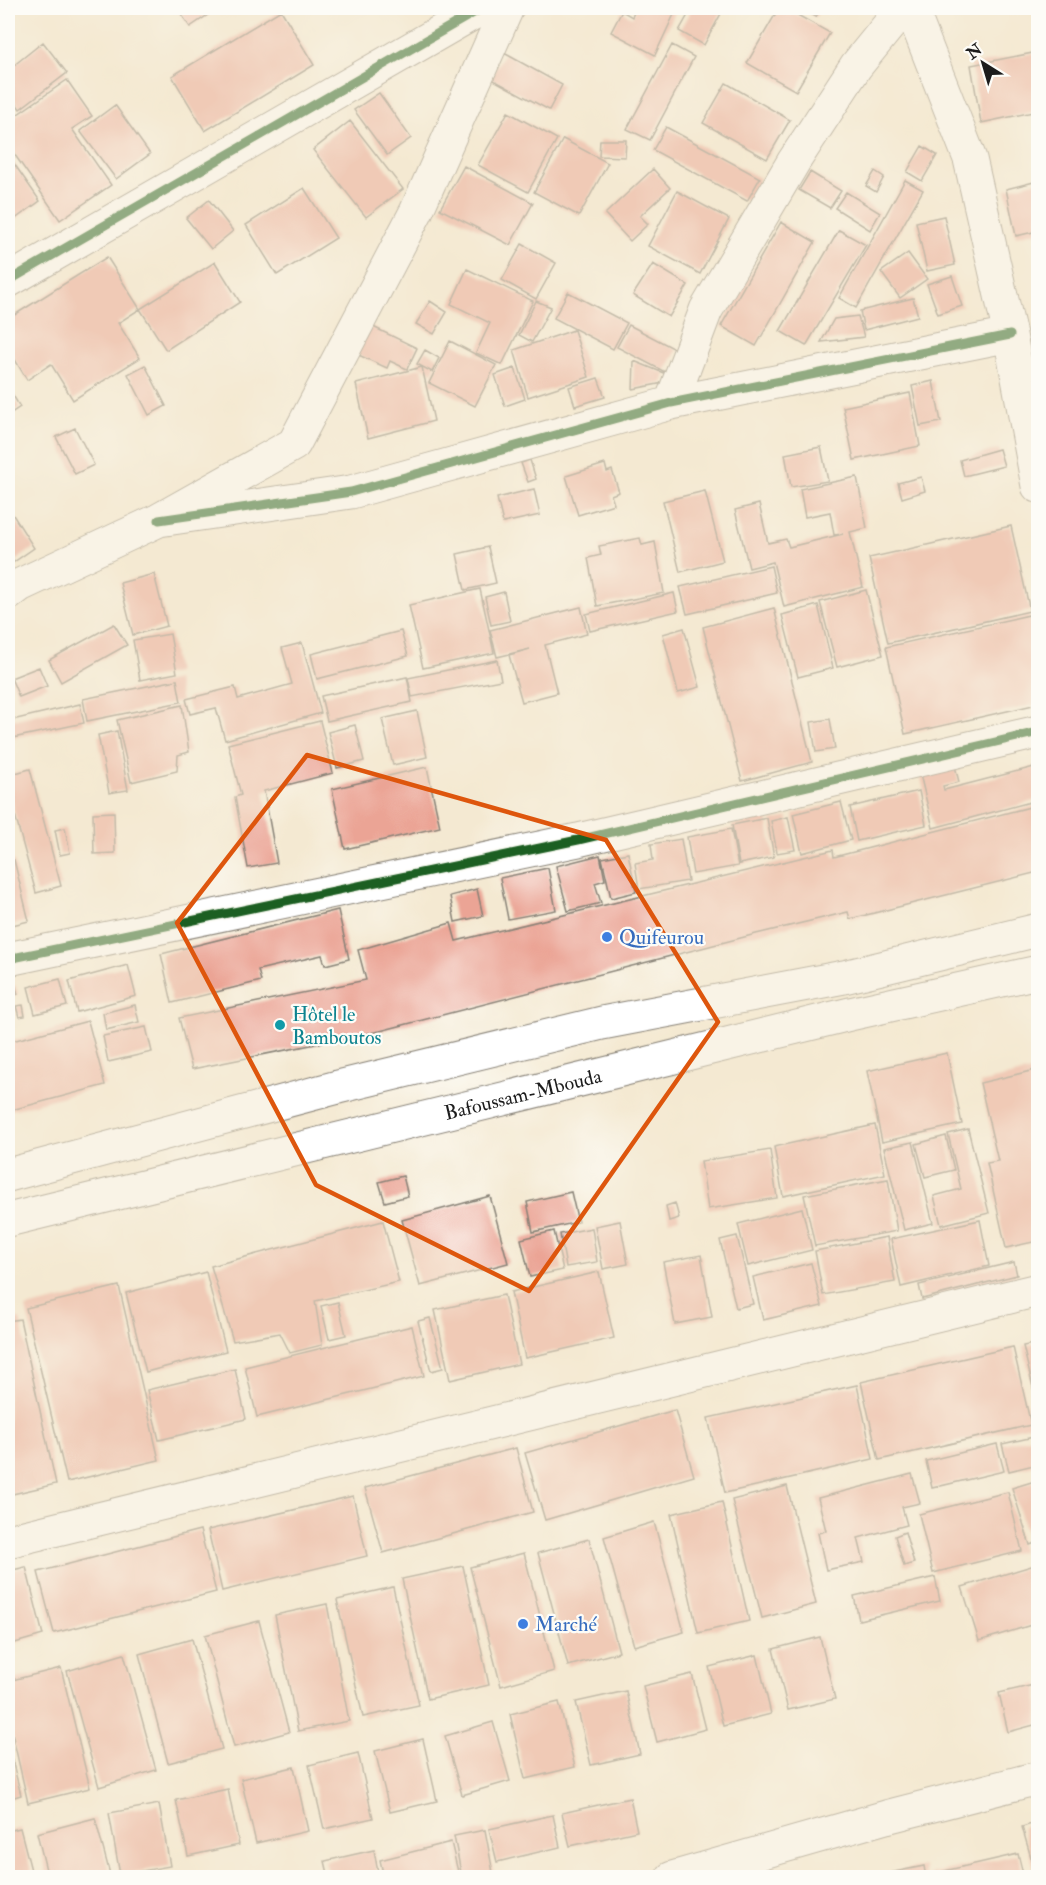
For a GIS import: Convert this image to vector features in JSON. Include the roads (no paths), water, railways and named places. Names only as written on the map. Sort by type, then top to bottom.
[{"type":"main road","points":[[8,281],[482,8]]},
{"type":"main road","points":[[8,594],[20,585],[159,520],[294,444],[416,212],[507,8]]},
{"type":"main road","points":[[671,403],[706,310],[856,66],[903,8]]},
{"type":"main road","points":[[911,8],[970,159],[1010,335],[1038,486]]},
{"type":"main road","points":[[159,520],[351,492],[671,403],[1010,335]]},
{"type":"main road","points":[[8,958],[578,840],[1038,732]]},
{"type":"main road","points":[[8,1175],[338,1087],[602,1023],[844,977],[1038,930]]},
{"type":"main road","name":"Bafoussam-Mbouda","points":[[8,1220],[850,1014],[1038,972]]},
{"type":"main road","points":[[338,1087],[346,1138]]},
{"type":"main road","points":[[8,1541],[1038,1290]]},
{"type":"main road","points":[[672,1878],[886,1817],[1038,1778]]},
{"type":"place","name":"Quifeurou","points":[[607,937]]},
{"type":"place","name":"Hôtel le Bamboutos","points":[[280,1025]]},
{"type":"place","name":"Marché","points":[[523,1624]]}]
